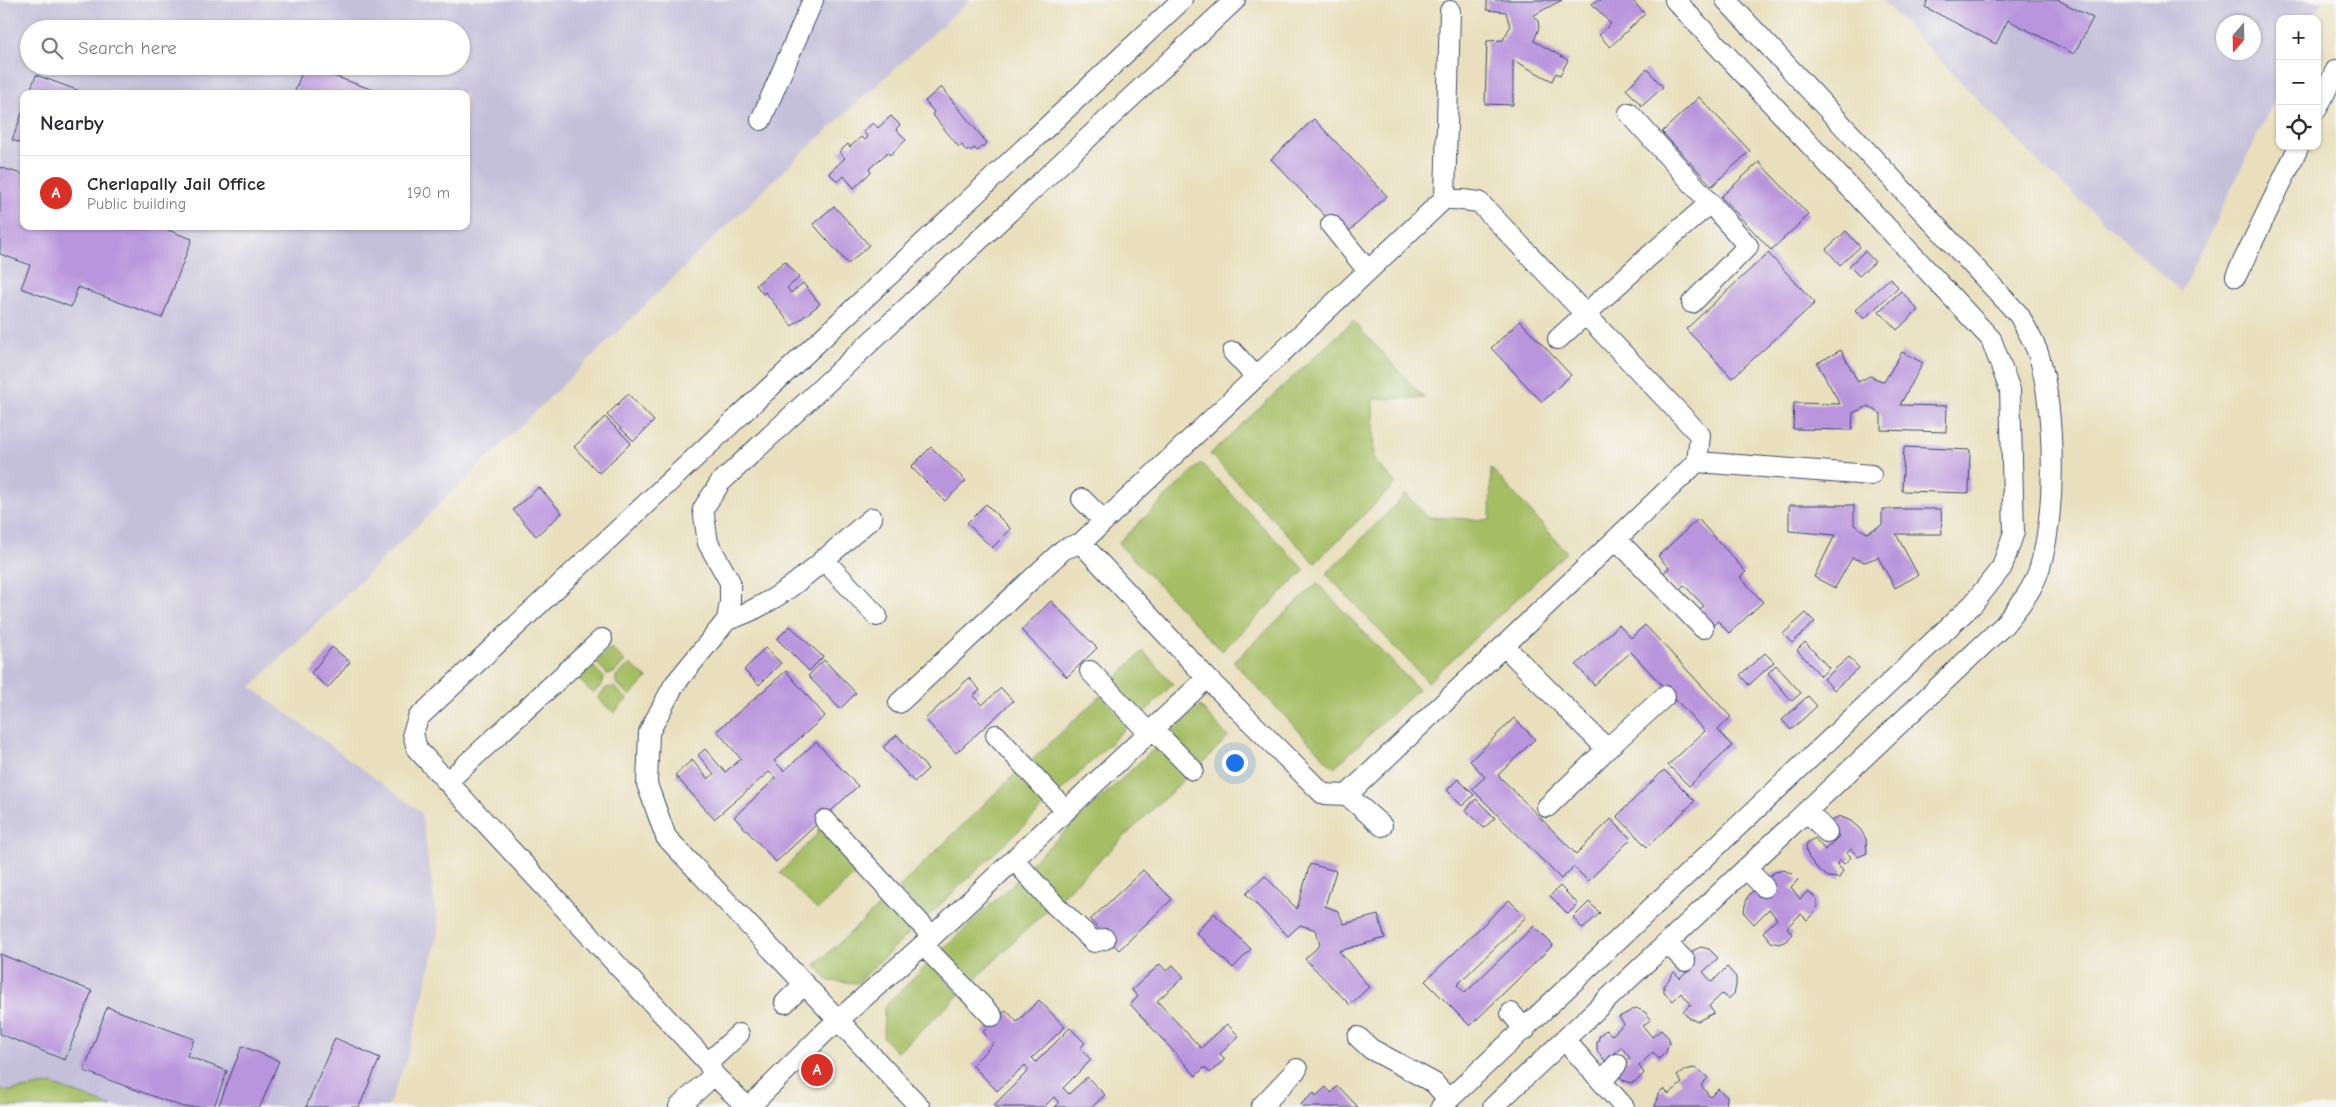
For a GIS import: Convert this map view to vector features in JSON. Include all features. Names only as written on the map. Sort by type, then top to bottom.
[{"type":"street","points":[[761,120],[812,0]]},
{"type":"street","points":[[1182,0],[430,706],[418,718],[413,733],[416,749],[748,1107],[1207,678]]},
{"type":"street","points":[[920,1107],[666,837],[647,784],[649,732],[674,685],[726,620],[730,602],[730,582],[708,542],[703,509],[720,483],[1235,0]]},
{"type":"street","points":[[1358,1037],[1371,1049],[1434,1083],[1445,1103],[1525,1030],[1973,604],[2002,567],[2014,532],[2010,390],[1991,339],[1675,0]]},
{"type":"street","points":[[1493,1107],[2004,625],[2032,588],[2046,547],[2052,466],[2049,400],[2038,352],[2019,315],[1726,0]]},
{"type":"street","points":[[899,703],[1064,549],[1081,543],[1445,198],[1450,11]]},
{"type":"street","points":[[2319,105],[2336,70]]},
{"type":"street","points":[[1629,113],[1748,246],[1692,303]]},
{"type":"street","points":[[2236,276],[2297,150]]},
{"type":"street","points":[[1347,794],[1697,462],[1700,435],[1586,314],[1479,202],[1445,198]]},
{"type":"street","points":[[1558,339],[1710,203]]},
{"type":"street","points":[[1330,225],[1368,271]]},
{"type":"street","points":[[1233,352],[1256,377]]},
{"type":"street","points":[[1697,462],[1871,475]]},
{"type":"street","points":[[1082,499],[1104,521]]},
{"type":"street","points":[[726,620],[743,615],[768,603],[872,518]]},
{"type":"street","points":[[1616,539],[1703,628]]},
{"type":"street","points":[[1081,543],[1207,678],[1323,794],[1347,794],[1382,826]]},
{"type":"street","points":[[823,559],[877,616]]},
{"type":"street","points":[[447,782],[602,638]]},
{"type":"street","points":[[1504,646],[1607,749]]},
{"type":"street","points":[[1090,671],[1193,770]]},
{"type":"street","points":[[1547,807],[1665,696]]},
{"type":"street","points":[[996,734],[1066,811]]},
{"type":"street","points":[[1806,811],[1827,832]]},
{"type":"street","points":[[825,820],[992,1016]]},
{"type":"street","points":[[1014,860],[1055,905],[1094,942],[1105,939]]},
{"type":"street","points":[[1746,868],[1764,887]]},
{"type":"street","points":[[1667,943],[1684,961]]},
{"type":"street","points":[[785,1003],[804,984]]},
{"type":"street","points":[[1511,1013],[1525,1030]]},
{"type":"street","points":[[679,1107],[739,1034]]},
{"type":"street","points":[[1565,1040],[1624,1107]]},
{"type":"street","points":[[1602,1081],[1616,1064]]},
{"type":"street","points":[[1261,1107],[1297,1069]]},
{"type":"shaded area","points":[[0,0],[970,0],[800,155],[251,687],[421,812],[439,932],[408,1056],[388,1107],[0,1107]]},
{"type":"shaded area","points":[[1882,0],[2323,0],[2316,15],[2276,15],[2276,97],[2181,292],[2038,162]]},
{"type":"green space","points":[[1353,321],[1424,398],[1373,399],[1374,460],[1396,483],[1315,563],[1210,454]]},
{"type":"green space","points":[[1201,463],[1305,570],[1222,651],[1118,543]]},
{"type":"green space","points":[[1491,468],[1567,552],[1428,682],[1326,574],[1406,494],[1428,517],[1490,520]]},
{"type":"green space","points":[[1317,583],[1418,689],[1334,768],[1233,662]]},
{"type":"green space","points":[[611,647],[625,661],[614,673],[607,674],[596,662]]},
{"type":"green space","points":[[1143,651],[1173,684],[1142,715],[1110,683]]},
{"type":"green space","points":[[630,664],[647,678],[630,696],[616,683],[616,676]]},
{"type":"green space","points":[[592,665],[604,677],[602,685],[593,693],[577,678]]},
{"type":"green space","points":[[614,687],[627,699],[614,713],[597,698],[606,688]]},
{"type":"green space","points":[[1101,695],[1129,725],[1060,792],[1030,762]]},
{"type":"green space","points":[[1200,706],[1228,737],[1200,766],[1168,735]]},
{"type":"green space","points":[[1158,745],[1187,777],[1060,898],[1029,865]]},
{"type":"green space","points":[[1018,771],[1048,803],[926,918],[898,888]]},
{"type":"green space","points":[[819,829],[861,869],[817,910],[780,873],[817,834]]},
{"type":"green space","points":[[1020,877],[1048,909],[971,983],[940,952]]},
{"type":"green space","points":[[888,898],[915,928],[857,983],[829,981],[815,965]]},
{"type":"green space","points":[[930,962],[959,995],[897,1053],[883,1037],[884,1007]]},
{"type":"green space","points":[[52,1084],[112,1107],[0,1107],[0,1089],[9,1091]]},
{"type":"building","points":[[1487,0],[1562,0],[1534,15],[1538,21],[1539,28],[1534,41],[1568,60],[1560,75],[1556,73],[1552,81],[1513,60],[1513,105],[1485,104],[1487,41],[1503,40],[1510,27],[1506,12],[1487,10]]},
{"type":"building","points":[[1597,0],[1632,0],[1645,14],[1610,47],[1599,35],[1611,24],[1592,4]]},
{"type":"building","points":[[1928,0],[2058,0],[2093,18],[2074,54],[2008,20],[1996,44],[1925,7]]},
{"type":"building","points":[[1647,69],[1663,87],[1642,106],[1626,89]]},
{"type":"building","points":[[36,75],[77,90],[30,90]]},
{"type":"building","points":[[301,75],[331,75],[374,90],[295,90]]},
{"type":"building","points":[[941,87],[987,143],[977,151],[974,148],[966,151],[962,145],[959,147],[932,114],[934,112],[925,101]]},
{"type":"building","points":[[1699,97],[1750,151],[1712,186],[1662,132]]},
{"type":"building","points":[[891,116],[900,125],[896,129],[906,140],[890,155],[888,152],[869,169],[871,172],[854,188],[844,176],[838,182],[829,173],[845,158],[839,152],[848,144],[850,147],[861,137],[865,140],[868,137],[863,132],[873,123],[878,128]]},
{"type":"building","points":[[20,119],[20,143],[12,140]]},
{"type":"building","points":[[1314,119],[1387,196],[1344,236],[1271,159]]},
{"type":"building","points":[[1759,162],[1809,215],[1771,250],[1721,197]]},
{"type":"building","points":[[0,167],[20,174],[20,230],[168,230],[192,239],[162,318],[78,287],[71,307],[21,288],[30,265],[0,254]]},
{"type":"building","points":[[834,206],[869,245],[848,264],[813,224]]},
{"type":"building","points":[[1846,231],[1860,247],[1840,265],[1826,249]]},
{"type":"building","points":[[1865,251],[1875,262],[1859,276],[1849,266]]},
{"type":"building","points":[[1768,253],[1815,303],[1732,378],[1686,329]]},
{"type":"building","points":[[785,261],[799,278],[787,288],[791,293],[803,283],[820,304],[792,326],[765,292],[763,294],[756,285]]},
{"type":"building","points":[[1890,278],[1898,287],[1864,319],[1855,310]]},
{"type":"building","points":[[1901,291],[1918,310],[1897,330],[1879,311]]},
{"type":"building","points":[[1520,321],[1571,375],[1542,402],[1491,348]]},
{"type":"building","points":[[1841,350],[1858,382],[1870,376],[1884,382],[1902,352],[1923,363],[1900,405],[1947,406],[1946,432],[1881,430],[1881,414],[1868,406],[1853,413],[1852,430],[1793,429],[1794,403],[1840,404],[1817,363]]},
{"type":"building","points":[[628,394],[654,421],[634,441],[607,415]]},
{"type":"building","points":[[605,417],[631,443],[599,473],[574,447]]},
{"type":"building","points":[[931,447],[966,481],[945,501],[911,467]]},
{"type":"building","points":[[1904,447],[1970,450],[1969,493],[1902,491]]},
{"type":"building","points":[[539,487],[562,513],[536,536],[513,510]]},
{"type":"building","points":[[986,504],[1011,529],[992,548],[967,523]]},
{"type":"building","points":[[1789,505],[1854,505],[1854,525],[1867,533],[1882,525],[1882,509],[1941,509],[1942,534],[1896,534],[1918,575],[1895,588],[1878,557],[1865,562],[1852,558],[1835,588],[1814,577],[1835,535],[1789,531]]},
{"type":"building","points":[[1698,519],[1746,572],[1740,577],[1763,602],[1729,633],[1718,621],[1712,626],[1698,611],[1704,606],[1684,585],[1678,591],[1662,574],[1669,568],[1658,556]]},
{"type":"building","points":[[1051,601],[1097,648],[1067,677],[1021,630]]},
{"type":"building","points":[[1806,613],[1815,622],[1792,643],[1783,634]]},
{"type":"building","points":[[1619,625],[1631,638],[1645,625],[1731,717],[1718,730],[1732,746],[1689,786],[1668,765],[1705,731],[1631,652],[1594,685],[1576,665]]},
{"type":"building","points":[[790,626],[823,657],[809,671],[777,639]]},
{"type":"building","points":[[1805,642],[1829,668],[1821,676],[1797,650]]},
{"type":"building","points":[[332,647],[350,662],[328,688],[311,673]]},
{"type":"building","points":[[765,648],[781,663],[759,685],[744,670]]},
{"type":"building","points":[[1765,653],[1774,662],[1749,685],[1740,675]]},
{"type":"building","points":[[1849,657],[1859,668],[1834,690],[1824,679]]},
{"type":"building","points":[[824,660],[856,693],[840,709],[808,676]]},
{"type":"building","points":[[1776,665],[1801,693],[1792,701],[1768,673]]},
{"type":"building","points":[[786,671],[825,716],[774,761],[784,771],[816,742],[858,786],[776,862],[734,817],[776,778],[769,772],[714,819],[675,775],[692,760],[708,779],[714,774],[698,755],[705,749],[725,772],[741,759],[717,731]]},
{"type":"building","points":[[969,678],[980,690],[973,696],[982,705],[1001,688],[1013,701],[956,753],[925,719]]},
{"type":"building","points":[[1808,696],[1817,706],[1791,730],[1782,720]]},
{"type":"building","points":[[1514,718],[1535,739],[1498,775],[1576,854],[1611,819],[1631,839],[1588,881],[1574,867],[1561,879],[1472,789],[1485,777],[1470,761]]},
{"type":"building","points":[[897,735],[928,769],[914,782],[883,747]]},
{"type":"building","points":[[1664,770],[1695,801],[1647,847],[1617,816]]},
{"type":"building","points":[[1458,779],[1474,795],[1462,806],[1447,790]]},
{"type":"building","points":[[1476,799],[1495,818],[1484,828],[1466,810]]},
{"type":"building","points":[[1839,816],[1851,821],[1860,829],[1866,839],[1867,853],[1858,857],[1851,849],[1847,853],[1851,857],[1844,864],[1840,860],[1837,864],[1843,871],[1839,878],[1828,877],[1816,867],[1806,850],[1807,843],[1815,838],[1825,850],[1839,836],[1828,824]]},
{"type":"building","points":[[1310,864],[1336,871],[1325,906],[1338,911],[1344,924],[1378,915],[1385,938],[1339,951],[1369,987],[1350,1005],[1305,959],[1320,945],[1316,930],[1300,925],[1288,936],[1246,894],[1265,876],[1297,909]]},
{"type":"building","points":[[1143,870],[1172,899],[1119,950],[1090,920]]},
{"type":"building","points":[[1784,870],[1798,880],[1791,887],[1800,899],[1808,891],[1817,899],[1817,906],[1814,913],[1807,920],[1801,914],[1787,927],[1792,934],[1786,941],[1779,944],[1771,942],[1763,932],[1777,919],[1769,909],[1754,924],[1744,913],[1748,896],[1753,891],[1759,896],[1772,885],[1767,878],[1775,872]]},
{"type":"building","points":[[1560,886],[1578,904],[1568,914],[1550,896]]},
{"type":"building","points":[[1509,900],[1526,917],[1457,985],[1465,993],[1534,926],[1553,945],[1470,1026],[1425,981]]},
{"type":"building","points":[[1589,902],[1600,913],[1583,929],[1573,918]]},
{"type":"building","points":[[1214,913],[1251,949],[1233,968],[1196,933]]},
{"type":"building","points":[[1701,947],[1709,949],[1718,958],[1703,972],[1712,982],[1727,967],[1736,977],[1736,985],[1734,994],[1728,999],[1722,994],[1709,1006],[1714,1013],[1698,1021],[1689,1018],[1683,1011],[1691,1004],[1681,993],[1673,1001],[1664,993],[1664,986],[1674,972],[1680,978],[1693,964],[1688,958],[1694,950]]},
{"type":"building","points":[[0,954],[92,991],[65,1060],[0,1034]]},
{"type":"building","points":[[1160,964],[1166,971],[1173,965],[1184,977],[1157,1001],[1201,1048],[1227,1024],[1239,1036],[1220,1054],[1225,1059],[1210,1073],[1205,1067],[1196,1076],[1130,1004],[1138,997],[1132,990]]},
{"type":"building","points":[[1039,1000],[1065,1027],[1032,1058],[1036,1062],[1070,1028],[1085,1043],[1080,1048],[1091,1060],[1063,1088],[1069,1094],[1087,1077],[1105,1095],[1092,1107],[1055,1107],[1059,1103],[1054,1097],[1044,1107],[996,1107],[994,1105],[1029,1070],[1025,1065],[997,1091],[972,1065],[994,1043],[983,1032],[1006,1010],[1017,1022]]},
{"type":"building","points":[[107,1007],[194,1039],[187,1056],[227,1071],[214,1107],[183,1107],[84,1071]]},
{"type":"building","points":[[1636,1008],[1645,1012],[1651,1019],[1643,1026],[1652,1037],[1661,1030],[1669,1038],[1669,1044],[1666,1052],[1659,1059],[1653,1052],[1639,1066],[1644,1073],[1638,1080],[1631,1083],[1623,1080],[1615,1071],[1630,1058],[1621,1047],[1606,1062],[1597,1051],[1597,1043],[1600,1035],[1606,1030],[1612,1035],[1624,1024],[1619,1017]]},
{"type":"building","points":[[335,1038],[380,1058],[359,1107],[306,1107]]},
{"type":"building","points":[[242,1046],[279,1061],[260,1107],[218,1107]]},
{"type":"building","points":[[1694,1068],[1708,1078],[1701,1085],[1710,1097],[1718,1089],[1727,1097],[1726,1107],[1655,1107],[1658,1094],[1663,1089],[1669,1094],[1682,1083],[1677,1076],[1685,1070]]},
{"type":"building","points":[[1338,1086],[1358,1107],[1303,1107],[1301,1104],[1314,1093],[1316,1096],[1326,1087],[1331,1093]]},
{"type":"place","name":"Cherlapally Jail Office","points":[[817,1070]]}]
